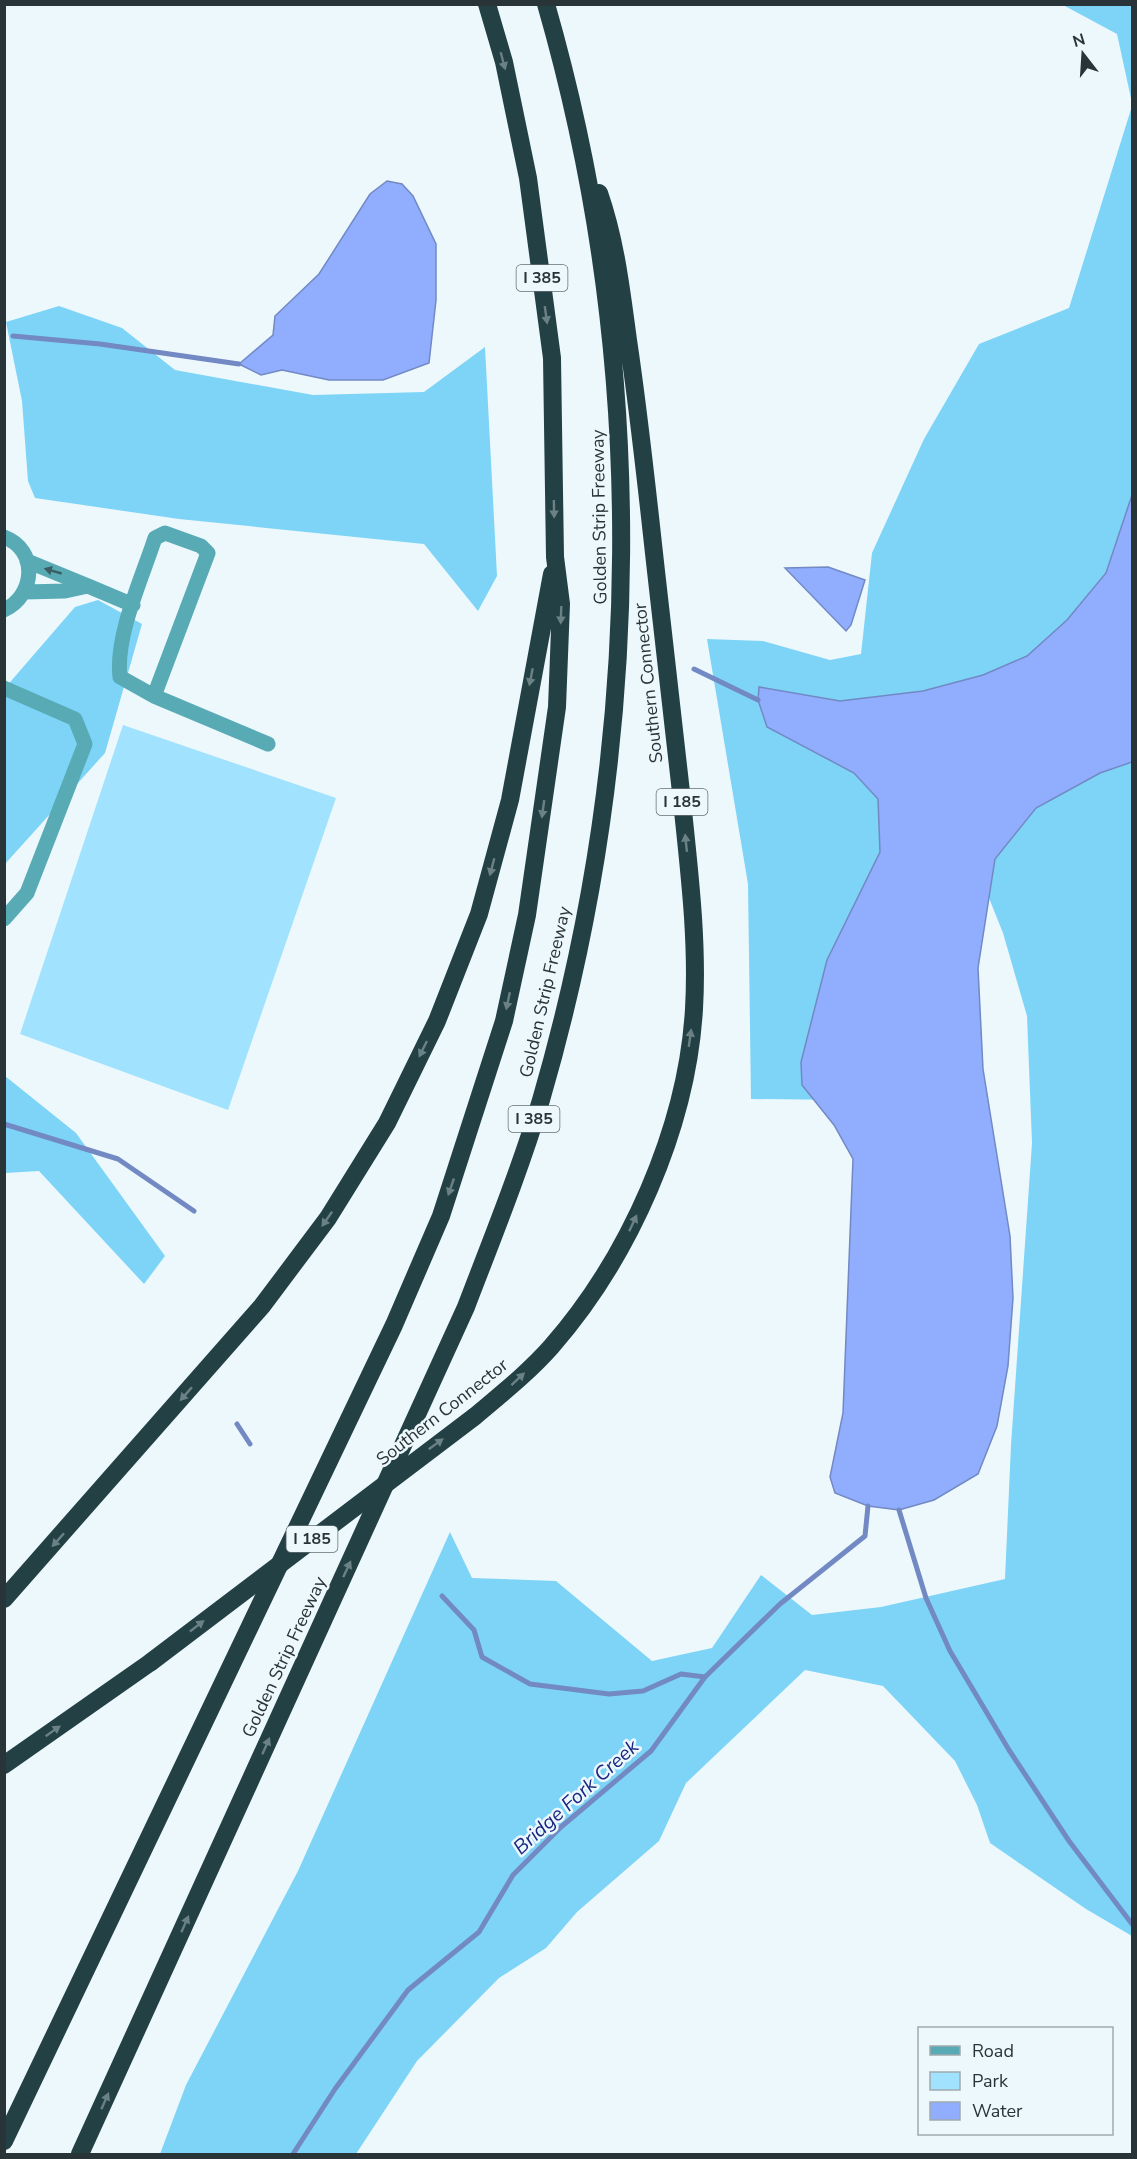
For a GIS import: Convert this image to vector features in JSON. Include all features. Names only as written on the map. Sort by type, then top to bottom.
[{"type":"highway","name":"Golden Strip Freeway","points":[[4,2140],[303,1521],[394,1325],[441,1216],[504,1021],[527,915],[557,707],[561,604],[555,557],[552,358],[528,178],[504,62],[487,4]]},
{"type":"highway","name":"Golden Strip Freeway","points":[[80,2154],[466,1308],[540,1101],[570,988],[591,884],[609,766],[621,626],[622,504],[615,370],[600,246],[578,128],[546,4]]},
{"type":"highway","name":"Southern Connector","points":[[4,1765],[151,1662],[474,1418],[552,1345],[601,1282],[617,1255],[653,1178],[670,1129],[685,1074],[694,1012],[695,946],[689,869],[631,358],[613,235],[578,128]]},
{"type":"highway","points":[[4,1599],[262,1306],[328,1218],[387,1123],[437,1021],[479,914],[510,800],[555,557]]},
{"type":"street","points":[[154,696],[208,553],[201,546],[165,533],[155,538],[133,605],[118,661],[120,677],[154,696],[268,744]]},
{"type":"street","points":[[4,537],[21,549],[27,561],[30,576],[26,592],[14,606],[4,610]]},
{"type":"street","points":[[27,561],[133,605]]},
{"type":"street","points":[[26,592],[65,591],[88,586]]},
{"type":"street","points":[[4,919],[27,893],[85,744],[75,719],[5,691]]},
{"type":"green space","points":[[123,725],[336,798],[228,1110],[20,1034]]},
{"type":"shaded area","points":[[1063,5],[1132,5],[1132,103],[1117,34]]},
{"type":"shaded area","points":[[1132,106],[1132,1936],[1086,1909],[990,1843],[977,1805],[955,1761],[883,1686],[805,1670],[686,1783],[659,1841],[577,1912],[546,1948],[499,1978],[417,2061],[356,2154],[160,2154],[186,2085],[298,1871],[450,1532],[472,1578],[556,1581],[652,1661],[712,1648],[761,1575],[812,1615],[881,1607],[1005,1579],[1011,1445],[1032,1143],[1027,1016],[1003,933],[983,883],[851,1100],[751,1099],[748,884],[707,639],[763,641],[830,660],[861,654],[872,553],[924,439],[979,344],[1069,308]]},
{"type":"shaded area","points":[[59,306],[122,328],[175,370],[313,395],[424,392],[485,347],[497,576],[478,611],[424,544],[179,519],[35,498],[28,481],[22,401],[6,322]]},
{"type":"shaded area","points":[[98,600],[142,624],[105,753],[5,864],[5,688],[75,607]]},
{"type":"shaded area","points":[[5,1076],[76,1133],[165,1256],[144,1284],[39,1171],[5,1173]]},
{"type":"water","points":[[387,181],[402,184],[413,196],[436,244],[436,300],[429,363],[383,380],[329,380],[282,370],[261,375],[239,364],[273,335],[275,316],[319,274],[370,194]]},
{"type":"water","points":[[1132,495],[1132,762],[1100,773],[1036,808],[995,859],[978,968],[983,1069],[1010,1236],[1013,1298],[1008,1366],[997,1426],[978,1474],[934,1500],[899,1510],[868,1506],[835,1493],[830,1477],[843,1413],[853,1159],[834,1125],[802,1085],[801,1062],[827,960],[880,852],[878,799],[854,773],[767,727],[758,700],[759,687],[840,701],[923,691],[983,675],[1027,656],[1067,620],[1106,573]]},
{"type":"water","points":[[828,567],[865,580],[851,625],[846,631],[785,568]]},
{"type":"waterway","points":[[13,336],[100,344],[239,364]]},
{"type":"waterway","points":[[694,669],[758,700]]},
{"type":"waterway","points":[[4,1124],[118,1159],[194,1211]]},
{"type":"waterway","points":[[237,1424],[250,1444]]},
{"type":"waterway","name":"Bridge Fork Creek","points":[[293,2154],[335,2089],[408,1990],[479,1932],[513,1875],[561,1827],[651,1751],[705,1677],[780,1604],[865,1536],[868,1506]]},
{"type":"waterway","points":[[899,1510],[926,1598],[950,1651],[1009,1750],[1069,1841],[1132,1924]]},
{"type":"waterway","points":[[442,1596],[474,1630],[482,1657],[530,1684],[609,1694],[643,1691],[681,1674],[705,1677]]}]
